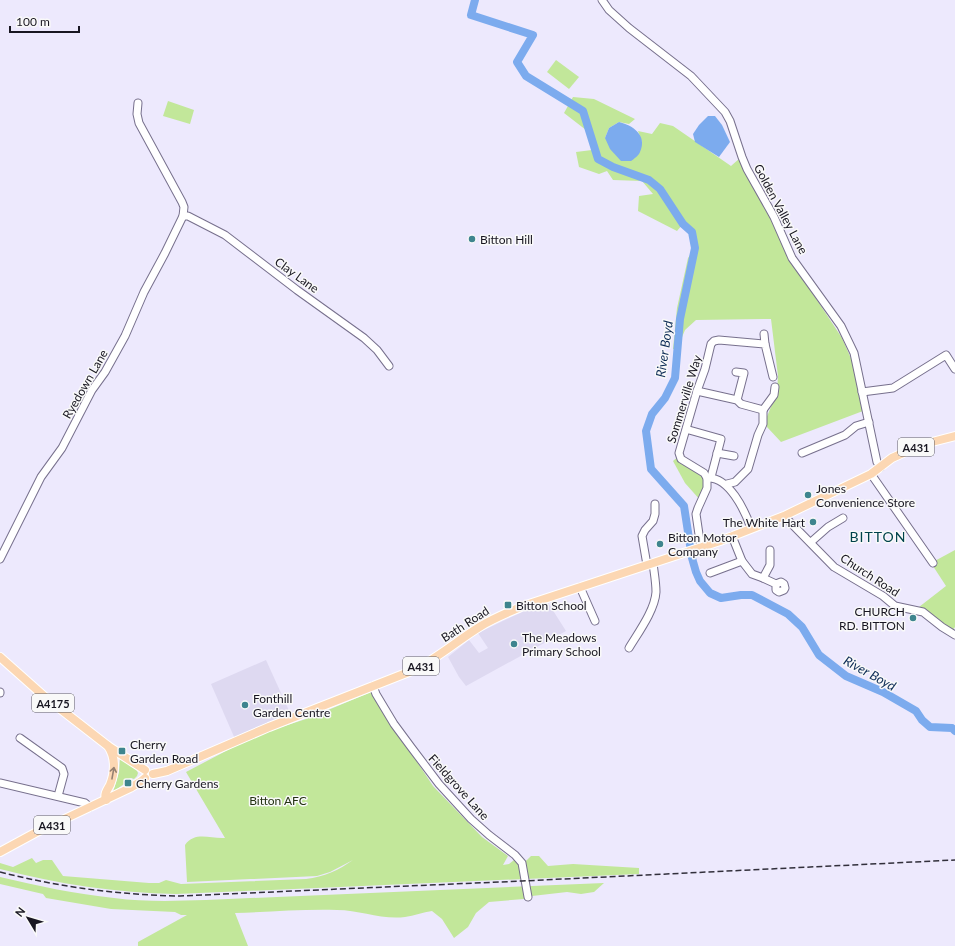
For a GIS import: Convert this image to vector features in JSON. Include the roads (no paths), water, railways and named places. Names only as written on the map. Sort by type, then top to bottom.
[{"type":"main road","name":"A431","points":[[700,548],[784,516],[871,474],[892,458],[912,449],[955,436]]},
{"type":"main road","name":"Bath Road","points":[[145,774],[150,769],[153,774],[167,771],[414,670],[431,661],[480,627],[501,615],[539,600],[700,548]]},
{"type":"main road","name":"A4175","points":[[0,657],[45,697],[145,774]]},
{"type":"main road","points":[[106,800],[105,794],[112,777],[114,764],[114,757],[108,746]]},
{"type":"main road","name":"A431","points":[[0,852],[35,833],[130,788],[140,782],[145,774]]},
{"type":"street","name":"Golden Valley Lane","points":[[602,0],[609,10],[629,28],[691,76],[725,112],[730,121],[747,169],[774,217],[792,258],[841,326],[850,343],[854,353],[877,462],[881,467]]},
{"type":"street","points":[[138,103],[137,114],[139,123],[182,202],[184,207],[183,216]]},
{"type":"street","name":"Clay Lane","points":[[183,216],[188,216],[225,235],[297,290],[364,338],[377,350],[389,366]]},
{"type":"street","name":"Ryedown Lane","points":[[0,560],[41,477],[62,448],[92,390],[110,364],[125,336],[144,292],[183,216]]},
{"type":"street","points":[[764,334],[764,344],[773,377]]},
{"type":"street","name":"Sommerville Way","points":[[726,484],[709,478],[704,473],[681,459],[679,453],[697,391],[705,370],[711,344],[714,341],[719,340],[764,344]]},
{"type":"street","points":[[862,392],[893,388],[946,355],[955,369]]},
{"type":"street","points":[[736,372],[744,373],[737,400]]},
{"type":"street","points":[[751,528],[747,516],[726,484],[735,482],[748,469],[758,435],[763,424],[763,410],[774,395],[775,387]]},
{"type":"street","points":[[697,391],[737,400],[741,404],[763,410]]},
{"type":"street","points":[[802,453],[845,435],[856,426],[869,422]]},
{"type":"street","points":[[689,430],[721,439],[707,488],[696,514],[700,548]]},
{"type":"street","points":[[717,453],[734,456]]},
{"type":"street","points":[[871,474],[933,563]]},
{"type":"street","points":[[629,648],[647,617],[653,604],[656,592],[642,536],[644,530],[653,521],[656,514],[655,504]]},
{"type":"street","name":"Church Road","points":[[784,516],[834,567],[883,596],[895,606],[922,612],[955,635]]},
{"type":"street","points":[[811,542],[828,527],[843,518]]},
{"type":"street","points":[[732,536],[742,560],[752,574],[776,584]]},
{"type":"street","points":[[763,578],[770,565],[770,550]]},
{"type":"street","points":[[710,573],[742,560]]},
{"type":"street","points":[[580,587],[595,621]]},
{"type":"street","name":"Fieldgrove Lane","points":[[373,686],[376,694],[398,730],[439,784],[471,819],[488,835],[515,855],[522,863],[528,897]]},
{"type":"street","points":[[20,738],[26,747],[62,768],[64,774],[58,796]]},
{"type":"street","points":[[0,783],[85,803],[90,807]]},
{"type":"water","points":[[708,116],[715,116],[722,125],[730,142],[719,157],[695,142],[693,134]]},
{"type":"water","points":[[619,122],[633,128],[640,136],[642,141],[642,146],[639,153],[631,161],[621,161],[610,149],[605,138],[609,128]]},
{"type":"waterway","name":"River Boyd","points":[[475,0],[471,15],[533,35],[517,62],[526,76],[583,111],[598,159],[613,167],[649,180],[660,189],[683,224],[692,232],[695,248],[680,319],[675,378],[665,398],[652,414],[646,431],[651,469],[684,506],[692,558],[700,581],[710,593],[721,598],[752,595],[788,614],[802,627],[819,655],[846,676],[883,692],[916,711],[922,720],[930,727],[952,728],[955,731]]},
{"type":"railway","points":[[0,872],[44,882],[89,889],[134,894],[180,896],[955,860]]},
{"type":"place","name":"Bitton Hill","points":[[472,239]]},
{"type":"place","name":"Jones Convenience Store","points":[[808,495]]},
{"type":"place","name":"The White Hart","points":[[813,522]]},
{"type":"place","name":"Bitton Motor Company","points":[[660,544]]},
{"type":"place","name":"Bitton School","points":[[508,605]]},
{"type":"place","name":"CHURCH RD. BITTON","points":[[913,618]]},
{"type":"place","name":"The Meadows Primary School","points":[[514,644]]},
{"type":"place","name":"Fonthill Garden Centre","points":[[245,705]]},
{"type":"place","name":"Cherry Garden Road","points":[[122,751]]},
{"type":"place","name":"Cherry Gardens","points":[[128,783]]},
{"type":"district","name":"BITTON","points":[[878,536]]},
{"type":"park label","name":"Bitton AFC","points":[[278,800]]}]
